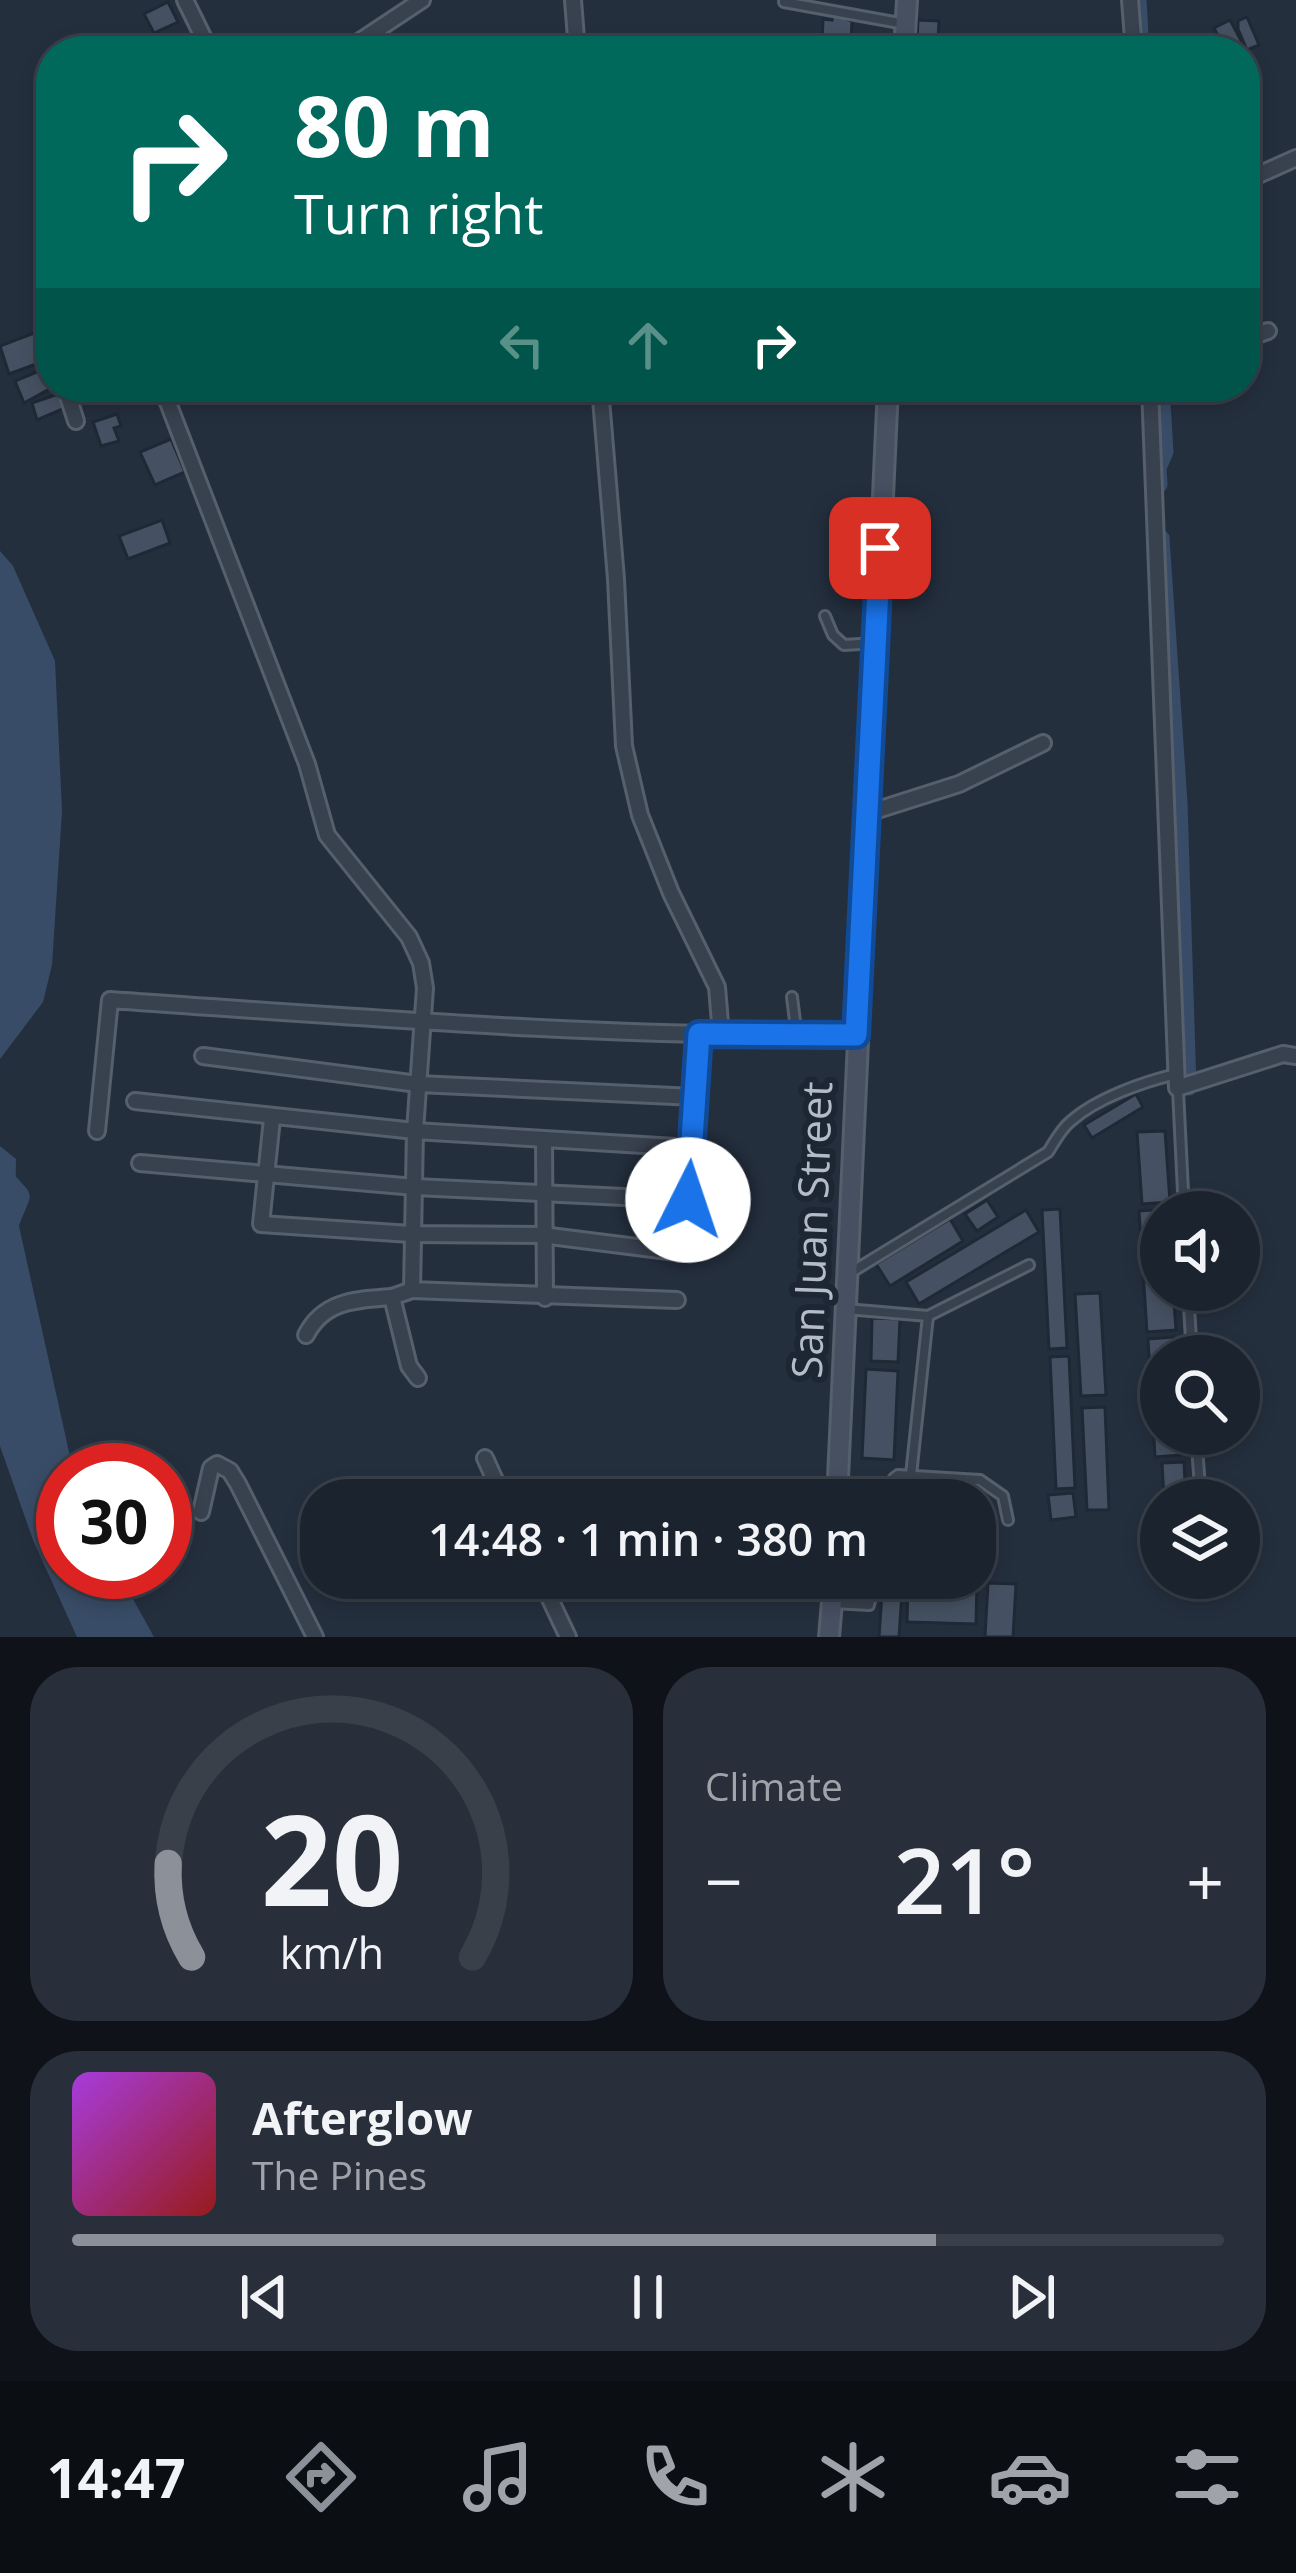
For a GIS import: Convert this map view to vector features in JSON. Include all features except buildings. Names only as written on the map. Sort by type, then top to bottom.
[{"type":"main road","points":[[905,36],[907,0]]},
{"type":"main road","name":"San Juan Street","points":[[838,1479],[887,402]]},
{"type":"main road","points":[[829,1637],[833,1599]]},
{"type":"street","points":[[185,0],[203,36]]},
{"type":"street","points":[[368,36],[422,0]]},
{"type":"street","points":[[573,0],[576,36]]},
{"type":"street","points":[[1130,0],[1133,36]]},
{"type":"street","points":[[1260,174],[1296,158]]},
{"type":"street","points":[[1260,334],[1268,331]]},
{"type":"street","points":[[69,402],[76,421]]},
{"type":"street","points":[[168,402],[307,764],[327,836],[409,937],[421,963],[425,988],[415,1131],[412,1289]]},
{"type":"street","points":[[602,402],[624,746],[640,815],[717,987],[721,1035]]},
{"type":"street","points":[[1151,402],[1184,1082],[1282,1054],[1296,1056]]},
{"type":"street","points":[[868,813],[959,784],[1043,743]]},
{"type":"street","points":[[97,1131],[110,1000],[422,1022],[721,1035],[856,1035]]},
{"type":"street","points":[[140,1163],[415,1187],[688,1200],[699,1034]]},
{"type":"street","points":[[203,1056],[418,1084],[695,1097]]},
{"type":"street","points":[[135,1101],[415,1131],[692,1148]]},
{"type":"street","points":[[272,1118],[261,1224],[411,1234],[542,1234],[684,1252]]},
{"type":"street","points":[[544,1140],[545,1298]]},
{"type":"street","points":[[306,1335],[321,1313],[337,1304],[392,1298],[412,1289],[676,1300]]},
{"type":"street","points":[[392,1298],[401,1342],[418,1378]]},
{"type":"street","points":[[484,1458],[494,1479]]},
{"type":"street","points":[[201,1513],[211,1468],[217,1463],[238,1484],[315,1637]]},
{"type":"street","points":[[550,1599],[568,1637]]},
{"type":"lane","points":[[784,2],[906,24]]},
{"type":"lane","points":[[825,616],[832,635],[844,645],[878,643]]},
{"type":"lane","points":[[792,997],[802,1036]]},
{"type":"lane","points":[[846,1275],[1048,1152],[1065,1125],[1080,1113],[1152,1080],[1184,1082],[1184,1191]]},
{"type":"lane","points":[[844,1309],[928,1316],[1029,1265]]},
{"type":"lane","points":[[911,1475],[928,1316]]},
{"type":"lane","points":[[894,1479],[911,1475],[985,1481],[1003,1496],[1008,1520]]},
{"type":"lane","points":[[833,1603],[869,1605],[871,1599]]},
{"type":"water","points":[[0,551],[13,566],[55,661],[62,811],[52,965],[43,1002],[0,1059]]},
{"type":"water","points":[[0,1146],[16,1159],[15,1208],[67,1443],[36,1443],[36,1547],[0,1446]]},
{"type":"water","points":[[60,1599],[133,1599],[154,1637],[77,1637]]},
{"type":"waterway","points":[[1139,0],[1141,36]]},
{"type":"waterway","points":[[1160,485],[1159,468],[1166,452],[1163,402]]},
{"type":"waterway","points":[[1162,538],[1180,803],[1189,1088]]},
{"type":"waterway","points":[[0,1179],[16,1197],[0,1236]]},
{"type":"route","points":[[688,1200],[699,1034],[856,1035],[880,548]]}]
